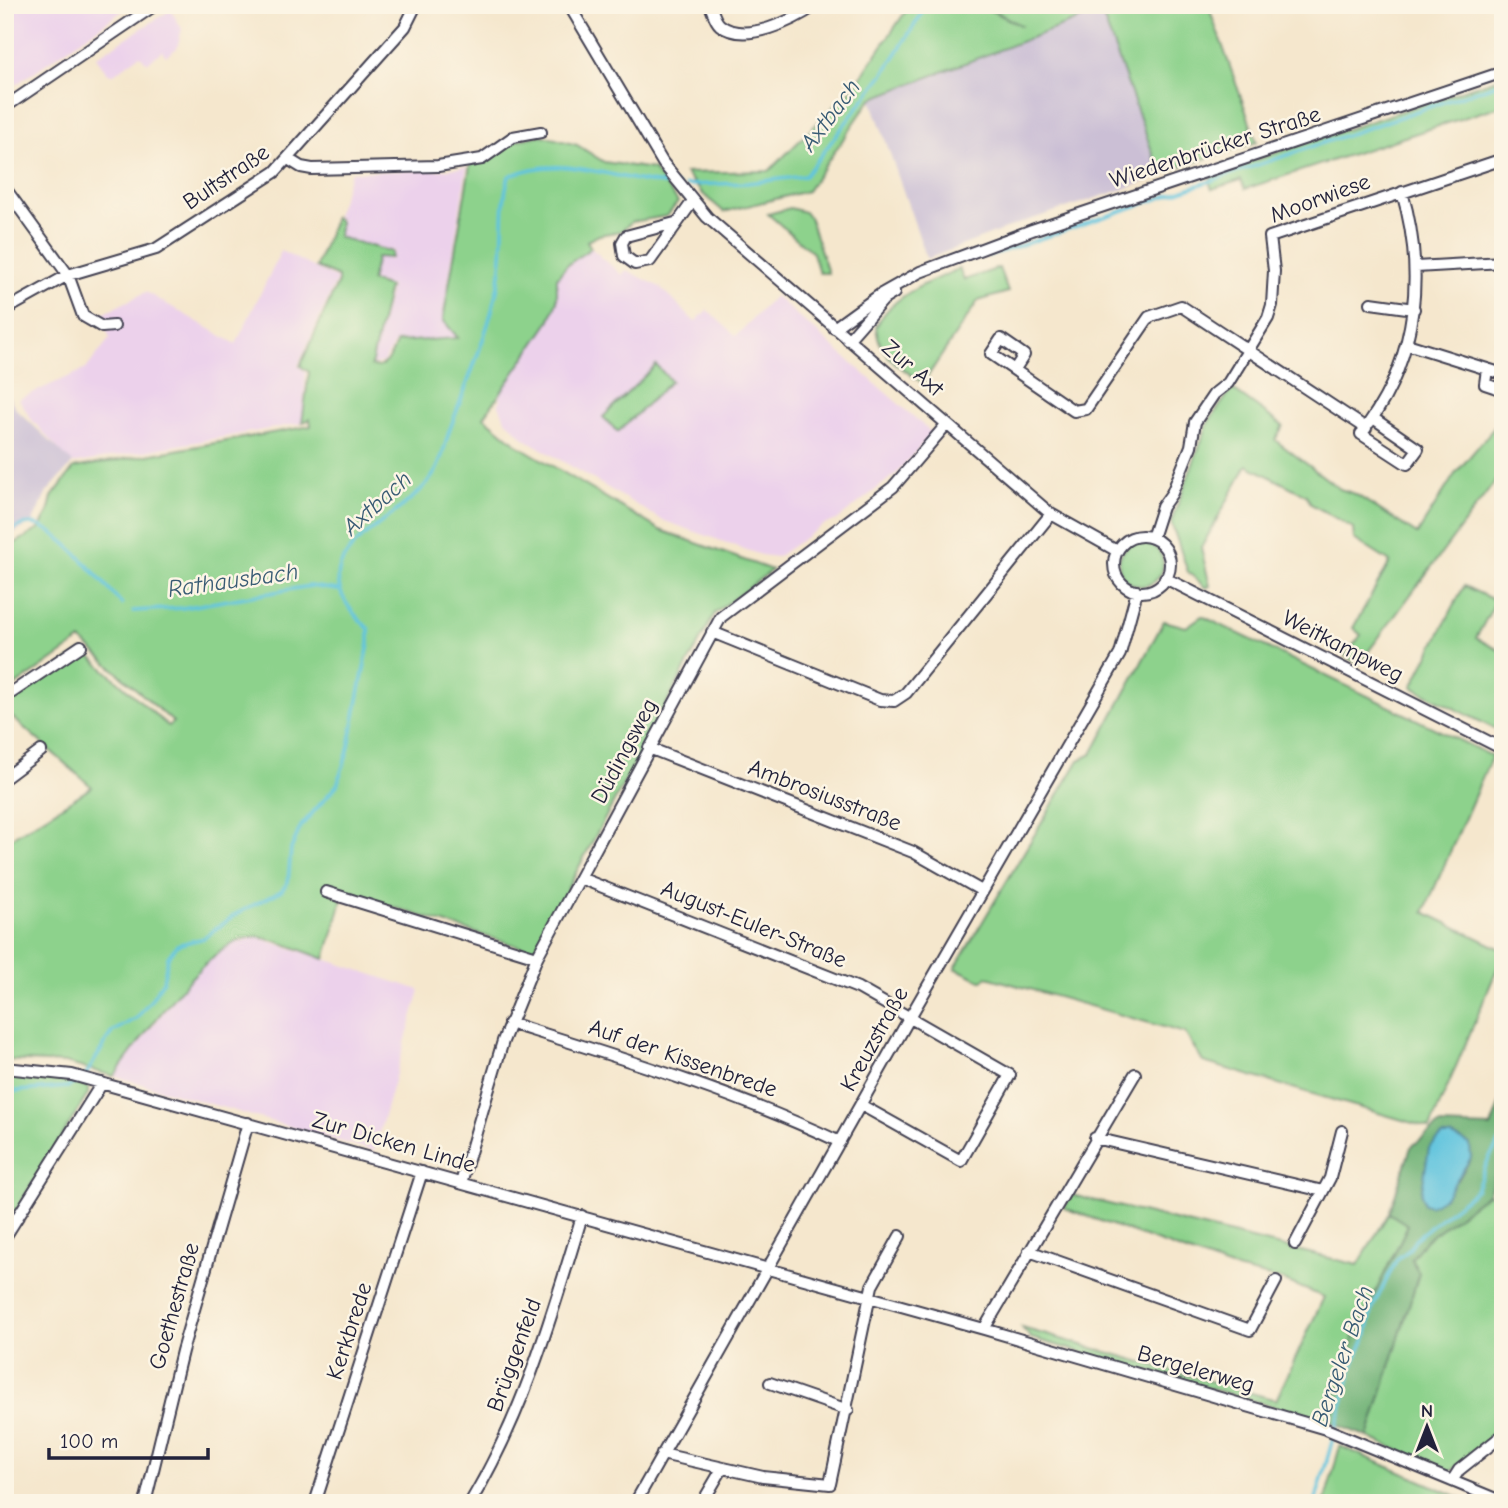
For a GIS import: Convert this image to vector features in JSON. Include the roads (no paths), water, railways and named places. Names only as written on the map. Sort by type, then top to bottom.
[{"type":"street","points":[[5,107],[155,5]]},
{"type":"street","name":"Bultstraße","points":[[5,310],[68,275],[156,249],[275,172],[405,27],[416,5]]},
{"type":"street","name":"Zur Axt","points":[[569,5],[670,172],[693,201],[834,328],[1051,514],[1117,551]]},
{"type":"street","points":[[710,5],[718,24],[730,30],[757,32],[793,20],[816,5]]},
{"type":"street","name":"Wiedenbrücker Straße","points":[[834,328],[894,286],[920,272],[1032,230],[1503,72]]},
{"type":"street","points":[[288,159],[301,167],[312,169],[438,166],[482,159],[513,137],[541,132]]},
{"type":"street","name":"Moorwiese","points":[[1152,538],[1162,508],[1172,493],[1191,446],[1195,422],[1214,394],[1228,383],[1249,351],[1272,305],[1274,271],[1269,237],[1357,210],[1364,204],[1503,159]]},
{"type":"street","points":[[5,188],[68,275],[87,321],[102,327],[114,326]]},
{"type":"street","points":[[1015,369],[1074,411],[1086,410],[1149,317],[1181,306],[1249,351],[1369,423],[1418,449],[1407,464],[1361,434],[1369,423],[1394,379],[1407,344],[1414,309],[1416,267],[1412,226],[1402,192]]},
{"type":"street","points":[[676,223],[626,236],[622,243],[624,256],[635,264],[650,261],[693,201]]},
{"type":"street","points":[[1416,267],[1503,261]]},
{"type":"street","name":"Wiedenbrücker Straße","points":[[848,340],[884,299],[942,265]]},
{"type":"street","points":[[1371,303],[1414,309]]},
{"type":"street","points":[[1407,344],[1503,374]]},
{"type":"street","points":[[1487,369],[1485,384],[1503,390]]},
{"type":"street","name":"Düdingsweg","points":[[461,1183],[509,1023],[537,957],[712,632],[728,609],[848,524],[893,487],[946,425]]},
{"type":"street","points":[[712,632],[880,700],[894,701],[906,693],[1051,514]]},
{"type":"street","points":[[1136,537],[1152,538],[1166,551],[1169,569],[1166,578],[1153,589],[1137,591],[1125,586],[1116,574],[1117,551],[1136,537]]},
{"type":"street","name":"Weitkampweg","points":[[1166,578],[1503,750]]},
{"type":"street","name":"Kreuzstraße","points":[[635,1503],[910,1017],[1120,654],[1130,626],[1137,591]]},
{"type":"street","points":[[5,697],[81,646]]},
{"type":"street","name":"Ambrosiusstraße","points":[[649,748],[913,852],[982,891]]},
{"type":"street","points":[[5,778],[41,751]]},
{"type":"street","name":"August-Euler-Straße","points":[[580,878],[820,971],[910,1017],[1010,1075],[961,1161],[861,1105]]},
{"type":"street","points":[[326,892],[537,957]]},
{"type":"street","name":"Auf der Kissenbrede","points":[[509,1023],[681,1077],[766,1107],[839,1142]]},
{"type":"street","name":"Zur Dicken Linde","points":[[5,1068],[72,1075],[769,1269]]},
{"type":"street","points":[[985,1329],[1135,1074]]},
{"type":"street","points":[[5,1237],[102,1083]]},
{"type":"street","name":"Goethestraße","points":[[145,1503],[182,1351],[248,1123]]},
{"type":"street","points":[[1295,1244],[1330,1178],[1342,1131]]},
{"type":"street","points":[[1095,1138],[1323,1191]]},
{"type":"street","name":"Kerkbrede","points":[[315,1503],[422,1172]]},
{"type":"street","name":"Brüggenfeld","points":[[470,1503],[494,1461],[533,1370],[582,1216]]},
{"type":"street","points":[[663,1454],[762,1477],[830,1484],[848,1410],[872,1286],[900,1236]]},
{"type":"street","points":[[1029,1251],[1250,1330],[1276,1280]]},
{"type":"street","name":"Bergelerweg","points":[[769,1269],[869,1300],[985,1329],[1326,1429],[1503,1502]]},
{"type":"street","points":[[770,1382],[848,1410]]},
{"type":"street","points":[[1452,1480],[1459,1469],[1503,1435]]},
{"type":"street","points":[[702,1503],[722,1469]]},
{"type":"water","points":[[1442,1136],[1452,1136],[1470,1144],[1471,1158],[1446,1196],[1430,1206],[1424,1204],[1421,1194],[1429,1148]]},
{"type":"waterway","name":"Axtbach","points":[[686,185],[747,183],[805,176],[884,73],[921,15],[923,5]]},
{"type":"waterway","points":[[989,256],[1503,82]]},
{"type":"waterway","name":"Axtbach","points":[[5,1092],[68,1087],[84,1078],[112,1032],[137,1018],[151,1000],[163,981],[168,957],[177,945],[204,938],[236,914],[281,891],[288,882],[291,849],[301,826],[337,785],[348,751],[369,643],[369,629],[346,603],[338,580],[342,561],[375,527],[417,494],[439,464],[480,348],[498,285],[509,176],[531,169],[573,168],[678,185]]},
{"type":"waterway","name":"Rathausbach","points":[[5,534],[31,524],[53,534],[80,557],[122,604]]},
{"type":"waterway","name":"Rathausbach","points":[[133,611],[182,608],[310,586],[338,590]]},
{"type":"waterway","name":"Bergeler Bach","points":[[1315,1503],[1354,1362],[1366,1337],[1373,1307],[1397,1259],[1409,1250],[1415,1239],[1476,1190],[1489,1158],[1503,1137]]}]
